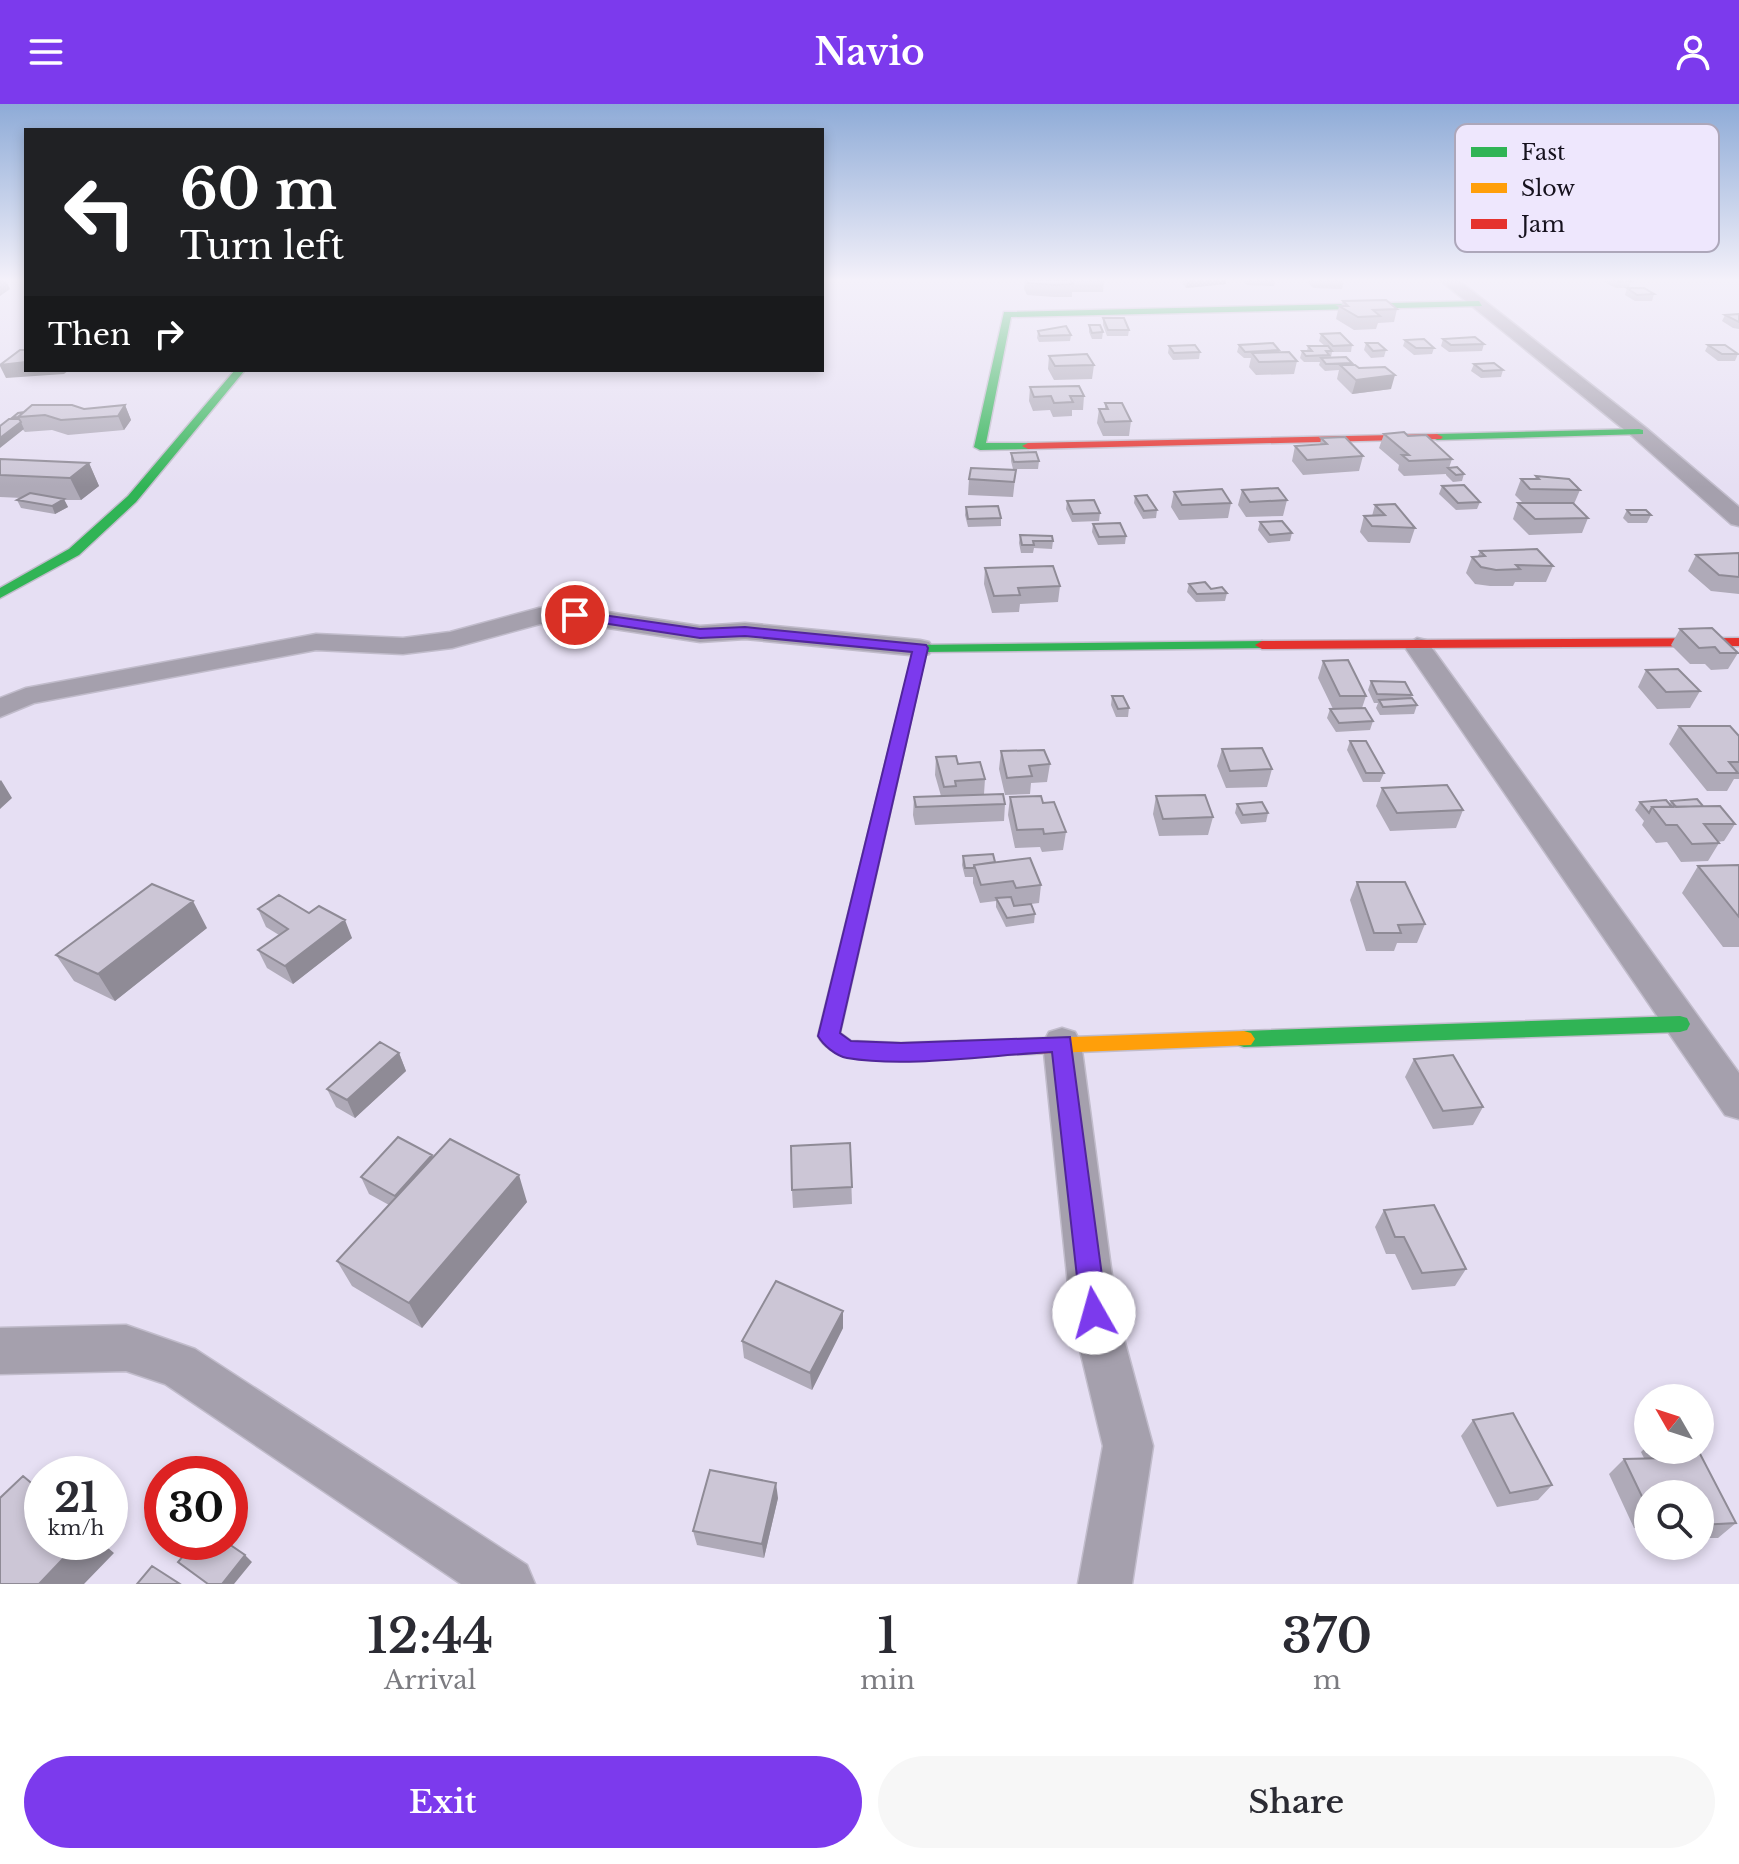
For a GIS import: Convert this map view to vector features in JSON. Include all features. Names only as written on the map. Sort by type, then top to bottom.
[{"type":"street","points":[[1000,349],[980,447],[1639,432]]},
{"type":"street","points":[[1535,349],[1736,515]]},
{"type":"street","points":[[0,594],[74,552],[132,499],[238,372]]},
{"type":"street","points":[[0,709],[26,696],[269,648],[316,642],[403,646],[452,640],[539,616],[575,615],[700,634],[745,631],[920,648],[1739,642]]},
{"type":"street","points":[[1417,646],[1680,1024],[1739,1103]]},
{"type":"street","points":[[920,648],[829,1036],[847,1049],[887,1051],[1680,1024]]},
{"type":"street","points":[[1062,1043],[1094,1313],[1128,1446],[1105,1584]]},
{"type":"street","points":[[0,1351],[126,1348],[178,1365],[508,1584]]},
{"type":"building","points":[[1171,349],[1198,349],[1200,352],[1174,353]]},
{"type":"building","points":[[1242,349],[1279,350],[1245,352]]},
{"type":"building","points":[[1310,349],[1332,351],[1326,351],[1329,355],[1306,356],[1302,351],[1312,351]]},
{"type":"building","points":[[1714,349],[1731,349],[1738,354],[1722,354]]},
{"type":"building","points":[[20,350],[24,350],[24,362],[0,365]]},
{"type":"building","points":[[1289,352],[1297,361],[1259,362],[1252,353]]},
{"type":"building","points":[[1087,354],[1094,365],[1055,366],[1049,356]]},
{"type":"building","points":[[1346,357],[1352,363],[1326,364],[1321,358]]},
{"type":"building","points":[[1494,363],[1503,370],[1483,371],[1474,364]]},
{"type":"building","points":[[1340,365],[1385,367],[1395,375],[1356,380]]},
{"type":"building","points":[[1079,386],[1084,396],[1070,396],[1073,402],[1054,403],[1051,396],[1034,397],[1030,387]]},
{"type":"building","points":[[1105,403],[1122,403],[1131,421],[1105,422],[1099,409],[1108,409]]},
{"type":"building","points":[[32,405],[72,405],[84,409],[125,405],[118,416],[61,420],[45,415],[18,417]]},
{"type":"building","points":[[9,419],[19,419],[21,422],[0,438],[0,426]]},
{"type":"building","points":[[1404,432],[1408,436],[1426,435],[1452,459],[1409,461],[1402,455],[1409,455],[1384,434]]},
{"type":"building","points":[[1345,437],[1363,456],[1307,460],[1295,446],[1327,444],[1321,438]]},
{"type":"building","points":[[1036,452],[1039,461],[1014,462],[1011,453]]},
{"type":"building","points":[[0,459],[89,463],[70,478],[0,475]]},
{"type":"building","points":[[1457,467],[1464,474],[1456,475],[1448,468]]},
{"type":"building","points":[[971,468],[1016,470],[1014,482],[969,479]]},
{"type":"building","points":[[1536,476],[1569,479],[1580,490],[1530,489],[1521,479],[1539,479]]},
{"type":"building","points":[[1464,485],[1480,502],[1458,503],[1442,486]]},
{"type":"building","points":[[1278,488],[1287,500],[1250,502],[1242,490]]},
{"type":"building","points":[[1222,489],[1231,503],[1182,505],[1174,492]]},
{"type":"building","points":[[30,493],[64,499],[52,506],[17,500]]},
{"type":"building","points":[[1147,495],[1157,510],[1144,511],[1135,496]]},
{"type":"building","points":[[1094,500],[1100,513],[1073,514],[1067,501]]},
{"type":"building","points":[[1518,503],[1573,503],[1588,518],[1535,519]]},
{"type":"building","points":[[1395,504],[1415,528],[1372,526],[1364,516],[1385,515],[1375,505]]},
{"type":"building","points":[[998,506],[1001,518],[968,519],[966,507]]},
{"type":"building","points":[[1627,510],[1646,510],[1651,515],[1631,515]]},
{"type":"building","points":[[1282,521],[1292,533],[1270,535],[1260,522]]},
{"type":"building","points":[[1120,523],[1126,536],[1099,537],[1093,524]]},
{"type":"building","points":[[1020,535],[1052,536],[1053,541],[1033,541],[1034,545],[1022,545]]},
{"type":"building","points":[[1537,549],[1553,566],[1516,565],[1520,569],[1496,570],[1481,567],[1472,557],[1485,556],[1480,551]]},
{"type":"building","points":[[1739,553],[1739,577],[1719,575],[1696,555]]},
{"type":"building","points":[[1053,566],[1060,586],[1018,588],[1020,595],[994,596],[985,568]]},
{"type":"building","points":[[1205,582],[1211,589],[1222,587],[1227,593],[1197,594],[1189,584]]},
{"type":"building","points":[[1712,628],[1738,653],[1720,653],[1715,647],[1699,648],[1680,629]]},
{"type":"building","points":[[1348,660],[1366,696],[1340,696],[1323,661]]},
{"type":"building","points":[[1678,669],[1700,691],[1666,692],[1646,670]]},
{"type":"building","points":[[1371,681],[1405,682],[1412,695],[1377,694]]},
{"type":"building","points":[[1112,696],[1123,696],[1129,708],[1118,709]]},
{"type":"building","points":[[1412,698],[1417,705],[1383,707],[1379,700]]},
{"type":"building","points":[[1365,708],[1373,721],[1339,723],[1330,709]]},
{"type":"building","points":[[1679,726],[1730,726],[1739,736],[1739,762],[1729,762],[1738,773],[1717,773]]},
{"type":"building","points":[[1350,741],[1366,741],[1384,773],[1366,773]]},
{"type":"building","points":[[1262,748],[1272,769],[1230,771],[1222,749]]},
{"type":"building","points":[[1044,750],[1050,764],[1029,766],[1032,776],[1007,778],[1001,751]]},
{"type":"building","points":[[956,756],[958,764],[980,762],[985,779],[955,781],[956,786],[944,787],[936,757]]},
{"type":"building","points":[[1447,785],[1463,810],[1397,813],[1382,788]]},
{"type":"building","points":[[1003,794],[1005,804],[916,807],[914,797]]},
{"type":"building","points":[[1205,795],[1213,817],[1163,819],[1156,796]]},
{"type":"building","points":[[1041,796],[1043,803],[1054,802],[1066,832],[1044,834],[1043,829],[1017,830],[1010,797]]},
{"type":"building","points":[[1697,799],[1703,806],[1676,807],[1671,801]]},
{"type":"building","points":[[1666,800],[1672,807],[1652,807],[1649,813],[1640,802]]},
{"type":"building","points":[[1262,802],[1268,813],[1243,815],[1237,804]]},
{"type":"building","points":[[1720,806],[1735,824],[1704,824],[1719,843],[1692,844],[1677,825],[1666,825],[1652,807]]},
{"type":"building","points":[[993,854],[995,862],[965,868],[963,856]]},
{"type":"building","points":[[1030,858],[1041,885],[1016,888],[1013,881],[981,885],[974,865]]},
{"type":"building","points":[[1739,865],[1739,917],[1698,866]]},
{"type":"building","points":[[1357,882],[1405,882],[1425,924],[1398,925],[1401,933],[1374,933]]},
{"type":"building","points":[[152,884],[193,901],[98,974],[56,955]]},
{"type":"building","points":[[279,895],[309,913],[319,906],[345,920],[285,966],[258,950],[288,929],[258,909]]},
{"type":"building","points":[[1011,897],[1014,906],[1031,904],[1035,914],[1007,918],[996,898]]},
{"type":"building","points":[[380,1042],[399,1053],[347,1100],[327,1089]]},
{"type":"building","points":[[1453,1055],[1483,1107],[1443,1111],[1414,1059]]},
{"type":"building","points":[[398,1137],[432,1155],[395,1196],[361,1177]]},
{"type":"building","points":[[450,1139],[519,1175],[409,1303],[337,1261]]},
{"type":"building","points":[[850,1143],[852,1187],[792,1190],[791,1146]]},
{"type":"building","points":[[1434,1205],[1466,1269],[1422,1273],[1404,1237],[1395,1237],[1384,1210]]},
{"type":"building","points":[[776,1281],[843,1311],[810,1373],[742,1341]]},
{"type":"building","points":[[1513,1413],[1552,1485],[1510,1493],[1473,1420]]},
{"type":"building","points":[[1624,1459],[1634,1459],[1634,1464],[1705,1464],[1714,1480],[1634,1480]]},
{"type":"building","points":[[710,1470],[776,1483],[762,1544],[693,1531]]},
{"type":"building","points":[[24,1477],[24,1560],[62,1560],[39,1584],[0,1584],[0,1498]]},
{"type":"building","points":[[1714,1481],[1736,1523],[1714,1524]]},
{"type":"building","points":[[241,1560],[222,1584],[208,1584],[178,1562]]},
{"type":"building","points":[[152,1566],[180,1584],[137,1584]]},
{"type":"traffic: fast","points":[[1000,349],[980,447],[1028,446]]},
{"type":"traffic: fast","points":[[0,594],[74,552],[132,499],[238,372]]},
{"type":"traffic: fast","points":[[1437,437],[1639,432]]},
{"type":"traffic: fast","points":[[892,769],[920,648],[1262,645]]},
{"type":"traffic: fast","points":[[1244,1039],[1680,1024]]},
{"type":"traffic: slow","points":[[892,769],[829,1036],[847,1049],[901,1051],[1244,1039]]},
{"type":"traffic: jam","points":[[1028,446],[1437,437]]},
{"type":"traffic: jam","points":[[1262,645],[1739,642]]},
{"type":"route","points":[[575,615],[610,623],[700,634],[745,631],[842,638],[920,648],[829,1036],[847,1049],[901,1051],[1062,1043],[1094,1313]]}]
